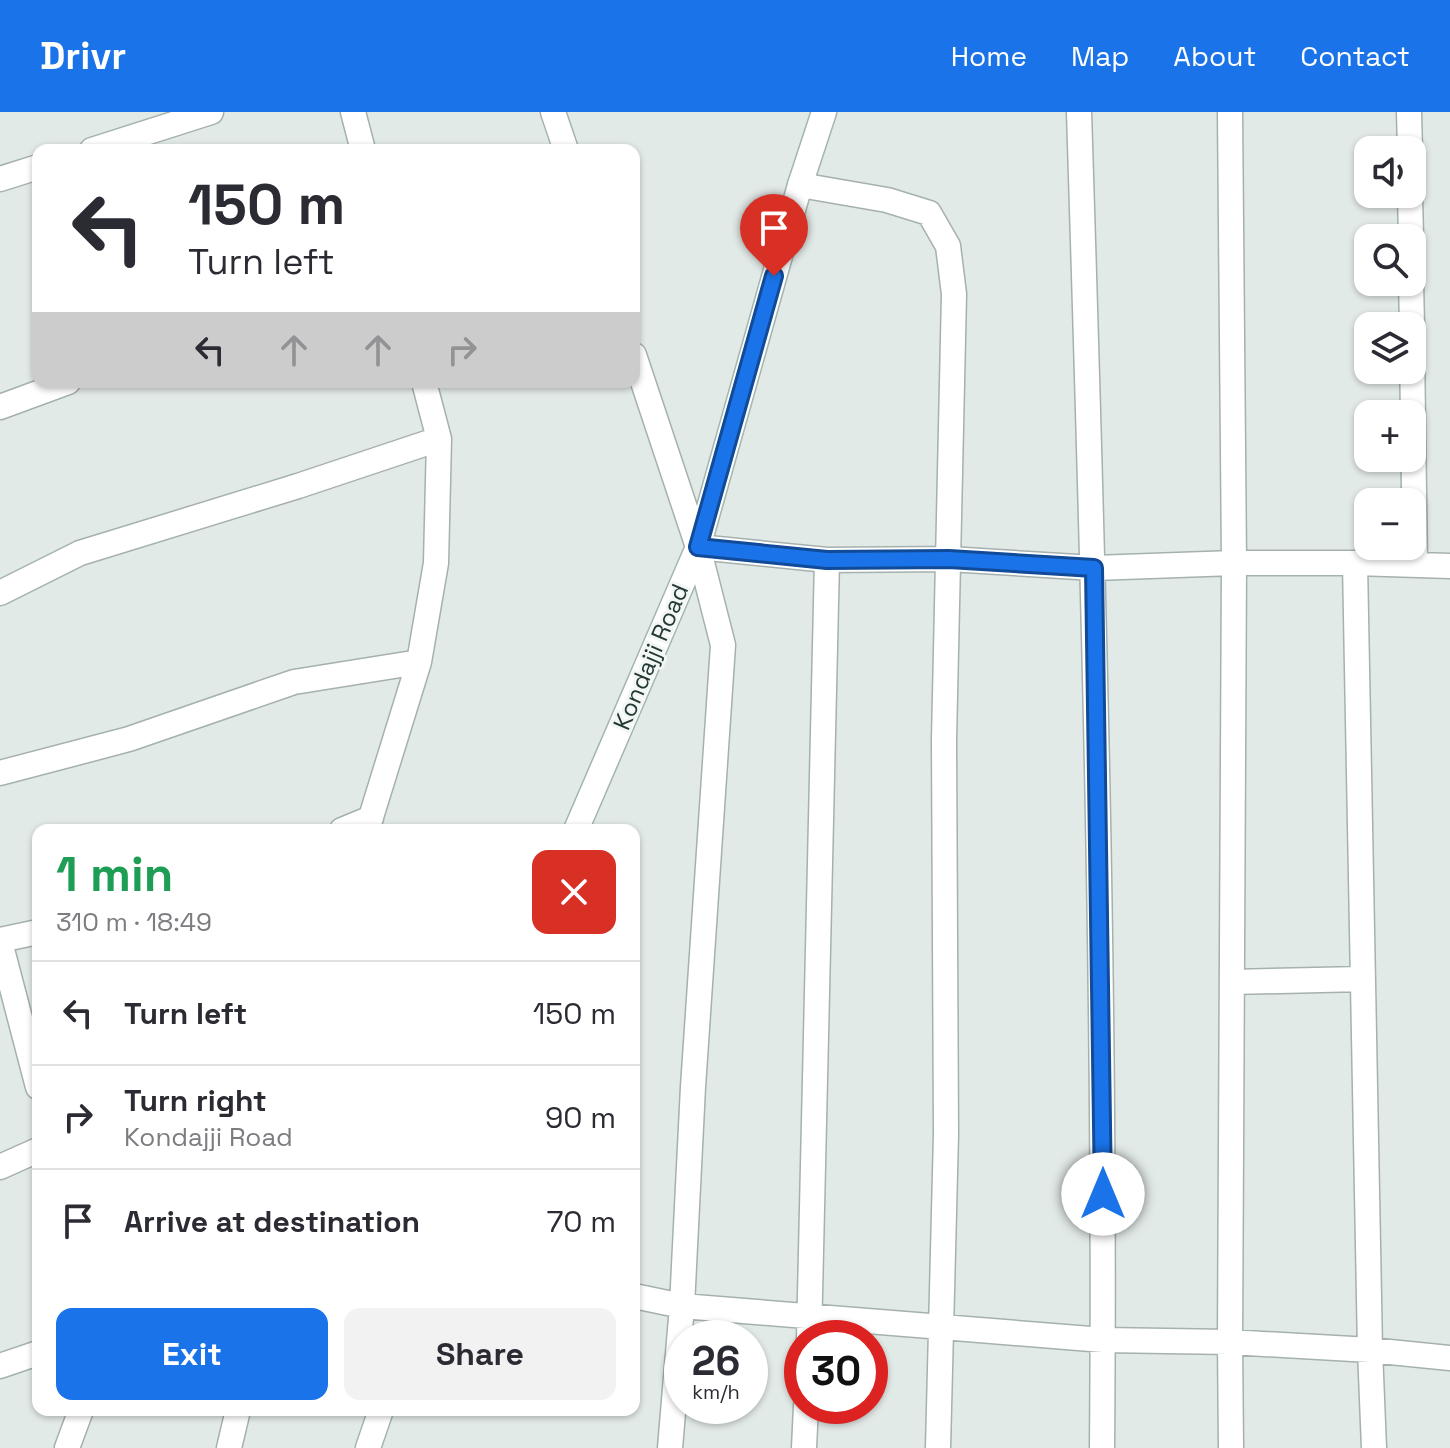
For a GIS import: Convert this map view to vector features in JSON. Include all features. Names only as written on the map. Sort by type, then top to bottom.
[{"type":"street","points":[[111,144],[211,112]]},
{"type":"street","points":[[353,112],[361,144]]},
{"type":"street","points":[[553,112],[564,144]]},
{"type":"street","name":"Kondajji Road","points":[[579,824],[698,547],[800,185],[824,112]]},
{"type":"street","points":[[1079,112],[1094,568],[1103,1076],[1102,1448]]},
{"type":"street","points":[[1230,112],[1234,563],[1231,1448]]},
{"type":"street","points":[[1409,112],[1410,136]]},
{"type":"street","points":[[0,179],[32,169]]},
{"type":"street","points":[[800,185],[887,200],[929,213],[948,246],[954,294],[944,740],[946,1134],[938,1448]]},
{"type":"street","points":[[640,373],[698,547],[723,645],[693,1087],[682,1306],[670,1448]]},
{"type":"street","points":[[1413,384],[1415,564]]},
{"type":"street","points":[[0,407],[52,388]]},
{"type":"street","points":[[369,824],[419,662],[436,563],[439,439],[426,388]]},
{"type":"street","points":[[0,593],[80,553],[439,439]]},
{"type":"street","points":[[698,547],[827,560],[949,559],[1094,568],[1234,563],[1450,566]]},
{"type":"street","points":[[809,1320],[827,560]]},
{"type":"street","points":[[1355,563],[1374,1448]]},
{"type":"street","points":[[0,773],[129,739],[294,682],[419,662]]},
{"type":"street","points":[[32,933],[0,941],[32,1064]]},
{"type":"street","points":[[1232,982],[1362,979]]},
{"type":"street","points":[[0,1167],[32,1153]]},
{"type":"street","points":[[640,1297],[784,1323]]},
{"type":"street","points":[[888,1326],[939,1326],[1103,1340],[1230,1342],[1450,1358]]},
{"type":"street","points":[[0,1366],[32,1355]]},
{"type":"street","points":[[67,1448],[79,1416]]},
{"type":"street","points":[[229,1448],[237,1416]]},
{"type":"street","points":[[368,1448],[379,1416]]},
{"type":"street","points":[[804,1448],[805,1424]]},
{"type":"route","points":[[774,276],[698,547],[827,560],[949,559],[1094,568],[1103,1194]]}]
